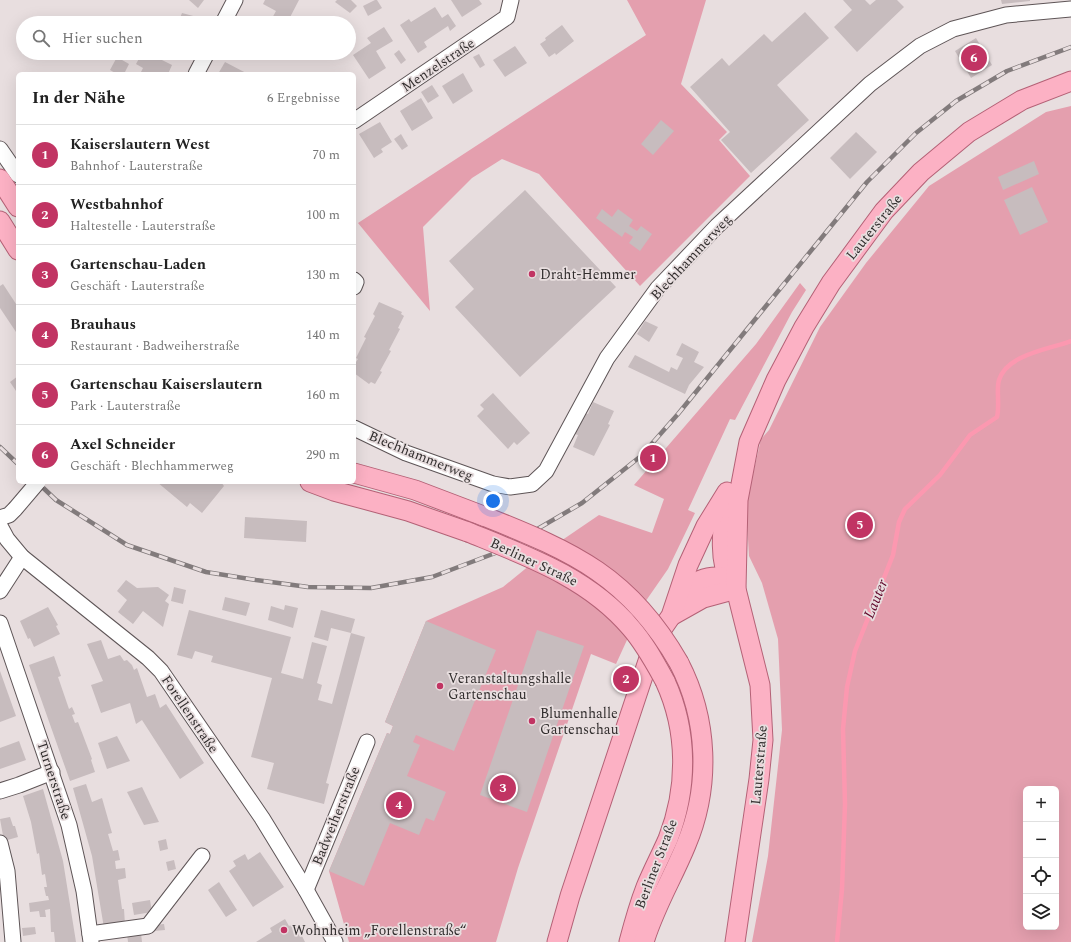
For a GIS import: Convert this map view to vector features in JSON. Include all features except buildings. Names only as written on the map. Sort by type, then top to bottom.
[{"type":"main road","name":"Lauterstraße","points":[[734,942],[759,780],[763,727],[762,702],[758,674],[725,561],[723,533],[726,492],[776,380],[811,315],[847,261],[884,212],[921,172],[969,132],[1022,100],[1071,81]]},
{"type":"main road","points":[[0,179],[16,204]]},
{"type":"main road","points":[[0,221],[16,247]]},
{"type":"main road","name":"Lauterstraße","points":[[732,584],[738,500],[749,442]]},
{"type":"main road","name":"Berliner Straße","points":[[356,473],[415,490],[486,517],[561,549],[609,579],[625,592],[648,616],[679,663],[692,690],[699,718],[703,759],[701,791],[693,827],[687,843],[653,916],[644,942]]},
{"type":"main road","name":"Berliner Straße","points":[[315,484],[334,491],[408,511],[468,532],[559,571],[581,584],[604,601],[631,627],[641,640],[673,697],[679,723],[682,751],[681,791],[668,839],[646,887],[629,942]]},
{"type":"main road","points":[[557,942],[570,896],[649,658],[673,608],[688,565],[706,526],[726,492]]},
{"type":"main road","points":[[673,608],[690,585],[697,580],[709,577],[732,584]]},
{"type":"street","points":[[227,16],[235,0]]},
{"type":"street","name":"Menzelstraße","points":[[356,120],[507,17],[511,0]]},
{"type":"street","name":"Blechhammerweg","points":[[356,429],[406,453],[493,484],[510,487],[532,484],[546,471],[607,358],[658,288],[717,226],[870,84],[920,46],[953,29],[1006,15],[1071,9]]},
{"type":"street","points":[[197,72],[203,60]]},
{"type":"street","points":[[0,149],[16,172]]},
{"type":"street","points":[[0,518],[9,515],[36,484]]},
{"type":"street","name":"Forellenstraße","points":[[0,526],[7,539],[22,557],[148,658],[161,671],[262,818],[306,890],[335,942]]},
{"type":"street","points":[[0,591],[22,557]]},
{"type":"street","name":"Turnerstraße","points":[[0,623],[52,772],[74,843],[84,891],[90,938]]},
{"type":"street","name":"Badweiherstraße","points":[[306,890],[367,742]]},
{"type":"street","points":[[0,790],[19,786],[52,772]]},
{"type":"street","points":[[0,843],[7,871],[13,942]]},
{"type":"street","points":[[90,938],[148,926],[202,856]]},
{"type":"shaded area","points":[[627,0],[706,0],[681,84],[727,132],[719,140],[750,176],[640,286],[539,174],[502,159],[472,178],[423,227],[430,311],[358,223],[646,35]]},
{"type":"shaded area","points":[[1071,106],[1071,942],[752,942],[768,856],[782,730],[778,639],[762,583],[749,556],[746,505],[761,439],[769,430],[820,327],[866,263],[929,186],[1046,112]]},
{"type":"shaded area","points":[[800,283],[806,290],[792,312],[735,420],[730,419],[688,510],[695,513],[668,569],[643,605],[616,664],[591,654],[518,868],[496,942],[349,942],[329,871],[387,733],[390,734],[393,726],[385,722],[426,621],[503,587],[552,547],[599,515],[652,533],[664,499],[634,485],[756,344]]},
{"type":"waterway","name":"Lauter","points":[[837,942],[842,889],[845,804],[843,729],[847,687],[855,651],[893,555],[899,522],[905,509],[940,475],[970,435],[997,417],[998,384],[1004,371],[1020,358],[1071,341]]},
{"type":"railway","points":[[39,484],[56,500],[127,545],[206,572],[256,580],[308,587],[371,588],[432,577],[498,552],[582,503],[641,456],[678,414],[867,182],[916,133],[956,101],[1007,71],[1071,47]]},
{"type":"railway","points":[[0,447],[16,462]]},
{"type":"place","name":"Axel Schneider","points":[[974,58]]},
{"type":"place","name":"Draht-Hemmer","points":[[532,274]]},
{"type":"place","name":"Kaiserslautern West","points":[[653,458]]},
{"type":"place","name":"Gartenschau Kaiserslautern","points":[[860,525]]},
{"type":"place","name":"Westbahnhof","points":[[626,679]]},
{"type":"place","name":"Veranstaltungshalle Gartenschau","points":[[440,686]]},
{"type":"place","name":"Blumenhalle Gartenschau","points":[[532,721]]},
{"type":"place","name":"Gartenschau-Laden","points":[[503,788]]},
{"type":"place","name":"Brauhaus","points":[[399,805]]},
{"type":"place","name":"Wohnheim „Forellenstraße“","points":[[284,930]]}]
